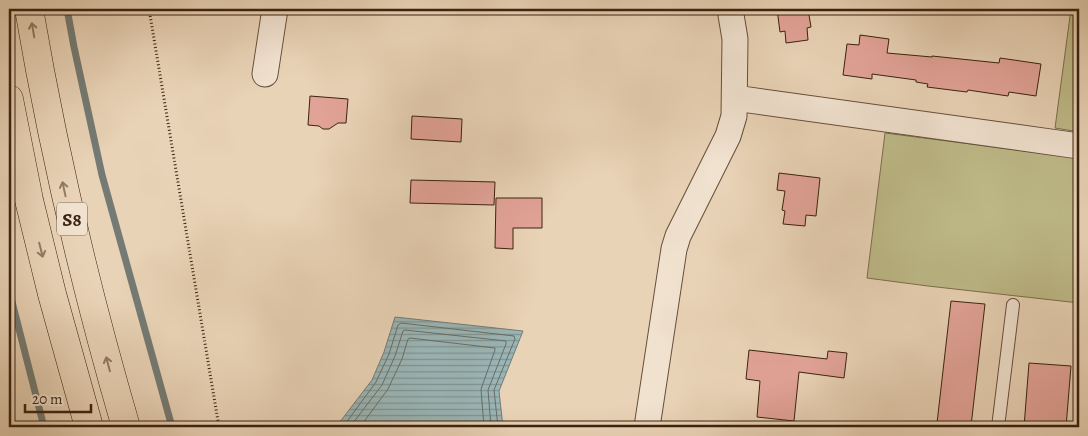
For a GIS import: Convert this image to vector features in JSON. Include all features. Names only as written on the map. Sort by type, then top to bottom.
[{"type":"highway","name":"S8","points":[[29,9],[65,193],[126,427]]},
{"type":"highway","name":"S8","points":[[9,99],[29,200],[89,427]]},
{"type":"street","points":[[265,74],[274,9]]},
{"type":"street","points":[[647,427],[674,249],[678,236],[728,136],[734,116],[734,39],[730,9]]},
{"type":"street","points":[[735,98],[1079,146]]},
{"type":"lane","points":[[998,427],[1013,305]]},
{"type":"path","points":[[148,9],[219,427]]},
{"type":"shaded area","points":[[1071,9],[1079,9],[1079,132],[1055,128]]},
{"type":"shaded area","points":[[885,133],[1079,158],[1079,303],[867,278]]},
{"type":"water","points":[[395,317],[523,331],[499,391],[503,427],[336,427],[372,380],[384,352]]},
{"type":"building","points":[[777,9],[808,9],[811,27],[807,28],[808,40],[786,43],[785,31],[780,32]]},
{"type":"building","points":[[860,35],[889,39],[887,53],[999,63],[1000,58],[1041,64],[1036,96],[1009,92],[1008,96],[968,90],[967,92],[927,87],[928,84],[916,82],[916,80],[872,74],[872,79],[843,75],[847,44],[859,45]]},
{"type":"building","points":[[310,96],[348,99],[346,123],[338,123],[329,129],[308,125]]},
{"type":"building","points":[[412,116],[462,119],[461,142],[411,139]]},
{"type":"building","points":[[779,173],[820,178],[816,216],[806,215],[805,226],[783,224],[785,211],[782,210],[785,191],[777,190]]},
{"type":"building","points":[[411,180],[495,182],[494,205],[410,203]]},
{"type":"building","points":[[496,198],[542,198],[542,228],[513,228],[513,249],[495,248]]},
{"type":"building","points":[[951,301],[985,304],[971,426],[937,423]]},
{"type":"building","points":[[749,350],[827,359],[828,351],[847,353],[844,378],[799,372],[794,421],[757,417],[760,381],[746,379]]},
{"type":"building","points":[[1029,363],[1071,366],[1066,427],[1024,427]]},
{"type":"waterway","points":[[67,9],[102,175],[172,427]]},
{"type":"waterway","points":[[9,290],[44,427]]}]
